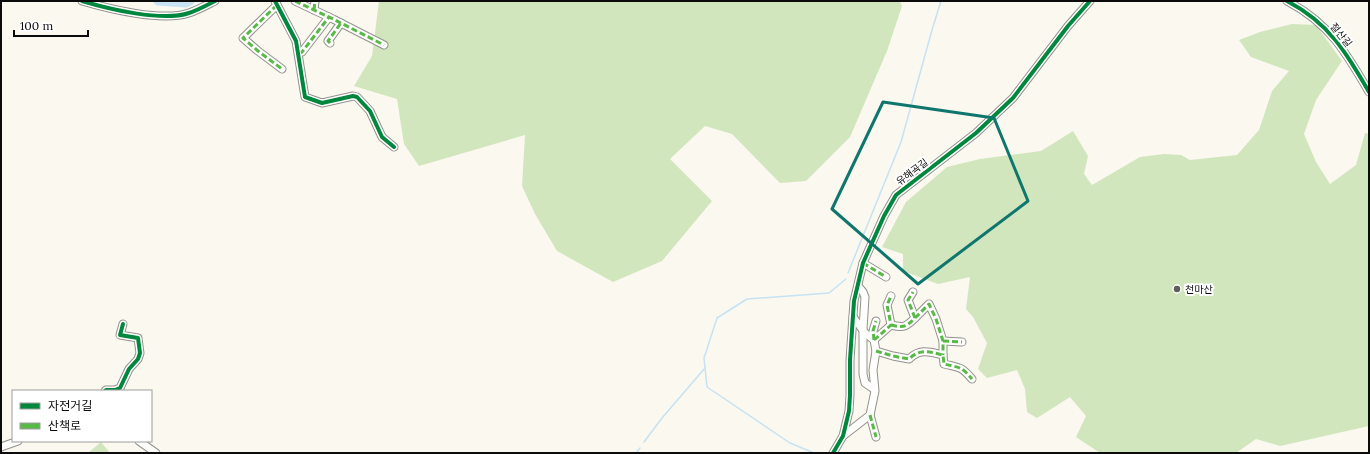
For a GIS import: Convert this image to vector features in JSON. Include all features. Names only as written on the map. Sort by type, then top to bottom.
[{"type":"street","points":[[82,1],[107,8],[163,17],[189,13],[215,1]]},
{"type":"street","points":[[295,1],[384,45]]},
{"type":"street","points":[[314,10],[315,1]]},
{"type":"street","name":"유해곡길","points":[[833,453],[843,436],[849,412],[850,360],[854,301],[863,263],[884,216],[896,195],[976,133],[1013,98],[1068,26],[1090,1]]},
{"type":"street","name":"절산길","points":[[1287,1],[1294,3],[1329,31],[1339,43],[1369,92]]},
{"type":"street","points":[[282,69],[243,38],[276,3],[294,35],[299,53],[305,97],[322,102],[353,96],[357,97],[372,114],[382,137],[394,147]]},
{"type":"street","points":[[299,53],[302,52],[329,17]]},
{"type":"street","points":[[330,43],[328,41],[341,23]]},
{"type":"street","points":[[863,263],[886,277]]},
{"type":"street","points":[[858,286],[866,297],[863,329],[863,374],[865,383],[874,389]]},
{"type":"street","points":[[914,292],[908,300],[915,318]]},
{"type":"street","points":[[891,296],[887,305],[891,325]]},
{"type":"street","points":[[891,325],[901,327],[907,326],[929,304],[936,319],[943,341],[944,364],[958,366],[964,369],[972,379]]},
{"type":"street","points":[[853,317],[865,333],[874,340]]},
{"type":"street","points":[[876,321],[874,331],[876,351],[873,370],[874,389],[870,415],[876,437]]},
{"type":"street","points":[[115,390],[120,388],[129,369],[138,359],[140,353],[138,338],[120,335],[123,324]]},
{"type":"street","points":[[874,340],[891,325]]},
{"type":"street","points":[[943,341],[962,342]]},
{"type":"street","points":[[876,351],[909,359],[914,353],[925,351],[943,355]]},
{"type":"street","points":[[843,436],[870,415]]},
{"type":"street","points":[[1,447],[15,442]]},
{"type":"street","points":[[140,442],[156,453]]},
{"type":"highlighted area","points":[[883,102],[994,118],[1028,201],[918,284],[832,209]]},
{"type":"green space","points":[[379,1],[900,1],[902,6],[887,51],[850,137],[806,181],[780,183],[732,134],[705,126],[670,159],[712,201],[662,261],[613,282],[557,251],[535,214],[522,186],[525,135],[419,166],[404,144],[397,99],[354,86],[372,56]]},
{"type":"green space","points":[[1292,24],[1316,25],[1342,61],[1316,100],[1304,134],[1316,162],[1330,184],[1356,165],[1365,133],[1369,134],[1369,426],[1280,446],[1256,439],[1236,453],[1100,453],[1076,437],[1086,416],[1070,397],[1037,418],[1027,412],[1025,389],[1017,370],[987,378],[978,369],[987,343],[973,317],[966,309],[970,277],[938,284],[903,271],[903,254],[882,247],[906,202],[947,167],[980,159],[1041,151],[1073,131],[1088,156],[1084,174],[1092,185],[1140,157],[1164,154],[1181,155],[1190,160],[1237,155],[1259,130],[1272,91],[1289,71],[1251,57],[1239,40],[1260,32]]},
{"type":"green space","points":[[101,442],[110,453],[88,453]]},
{"type":"waterway","points":[[158,1],[186,3],[190,1]]},
{"type":"waterway","points":[[848,273],[901,142],[941,1]]},
{"type":"waterway","points":[[814,453],[790,443],[707,387],[704,358],[717,318],[747,299],[829,293],[846,279]]},
{"type":"waterway","points":[[644,442],[662,418],[705,368]]},
{"type":"waterway","points":[[636,453],[640,448]]},
{"type":"marked path","points":[[295,1],[384,45]]},
{"type":"marked path","points":[[314,10],[315,1]]},
{"type":"marked path","points":[[277,5],[243,38],[282,69]]},
{"type":"marked path","points":[[299,53],[302,52],[329,17]]},
{"type":"marked path","points":[[330,43],[328,41],[341,23]]},
{"type":"marked path","points":[[863,263],[886,277]]},
{"type":"marked path","points":[[891,325],[904,326],[915,318],[908,300],[913,292]]},
{"type":"marked path","points":[[874,340],[891,325],[887,305],[891,296]]},
{"type":"marked path","points":[[915,318],[929,304],[936,319],[943,341],[943,355]]},
{"type":"marked path","points":[[874,340],[873,331],[876,321]]},
{"type":"marked path","points":[[943,341],[962,342]]},
{"type":"marked path","points":[[876,351],[909,359],[921,352],[943,355],[944,364],[960,368],[972,379]]},
{"type":"marked path","points":[[870,415],[876,437]]},
{"type":"cycle path","points":[[82,1],[121,11],[165,16],[189,13],[215,1]]},
{"type":"cycle path","points":[[275,1],[296,41],[305,97],[322,103],[353,96],[357,97],[370,111],[382,137],[394,147]]},
{"type":"cycle path","points":[[833,453],[843,436],[849,411],[850,360],[854,301],[863,263],[884,216],[896,195],[976,133],[1013,98],[1068,26],[1090,1]]},
{"type":"cycle path","points":[[1287,1],[1314,19],[1335,40],[1344,51],[1369,92]]},
{"type":"cycle path","points":[[115,390],[120,388],[129,369],[138,359],[140,353],[138,338],[120,335],[123,324]]},
{"type":"cycle path","points":[[106,390],[115,390]]},
{"type":"place","name":"천마산","points":[[1177,289]]}]
